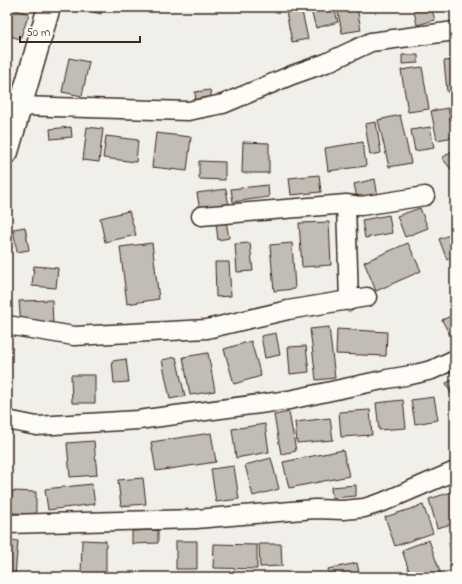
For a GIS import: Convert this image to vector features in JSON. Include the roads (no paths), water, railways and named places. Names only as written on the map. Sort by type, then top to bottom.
[{"type":"street","points":[[7,152],[49,7]]},
{"type":"street","points":[[20,106],[162,111],[188,111],[208,108],[223,104],[292,75],[326,63],[371,42],[455,31]]},
{"type":"street","points":[[201,216],[346,204],[361,206],[425,196]]},
{"type":"street","points":[[346,204],[349,301]]},
{"type":"street","points":[[7,326],[74,336],[207,329],[288,310],[367,297]]},
{"type":"street","points":[[7,420],[37,426],[138,420],[281,401],[387,379],[411,376],[432,370],[455,359]]},
{"type":"street","points":[[7,524],[196,519],[315,509],[343,510],[364,508],[383,502],[455,471]]}]
